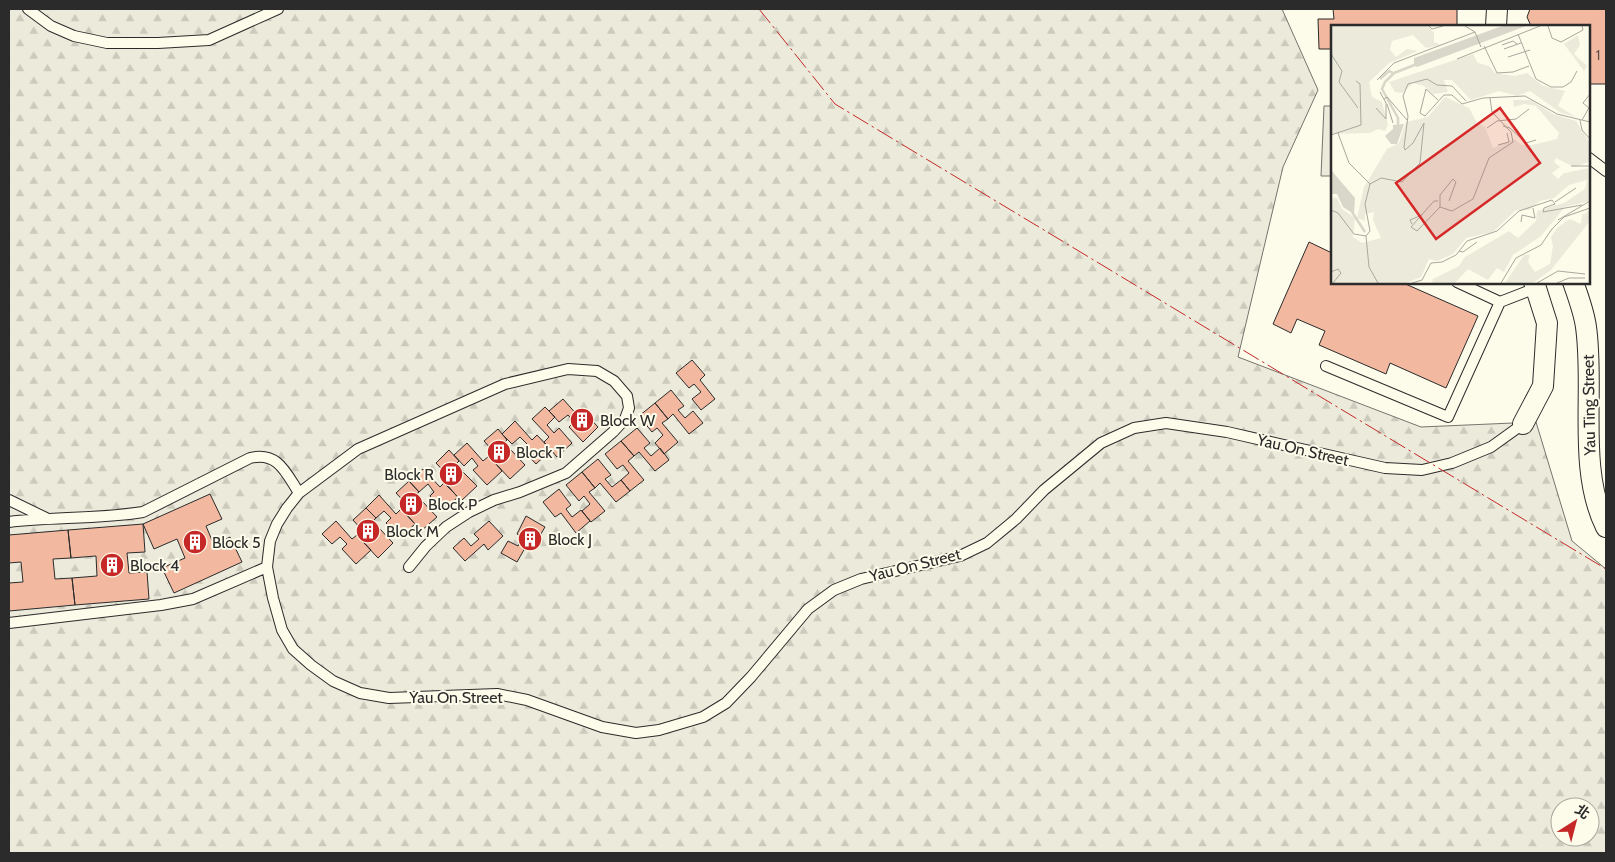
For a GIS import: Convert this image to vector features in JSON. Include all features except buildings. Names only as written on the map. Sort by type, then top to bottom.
[{"type":"street","points":[[1496,25],[1498,9]]},
{"type":"street","name":"Yau Ting Street","points":[[1574,284],[1586,325],[1590,378],[1590,467],[1600,515],[1606,527]]},
{"type":"street","name":"Yau On Street","points":[[1522,424],[1543,386],[1547,323],[1535,285]]},
{"type":"lane","points":[[28,9],[51,26],[74,36],[107,43],[158,43],[208,40],[278,9]]},
{"type":"lane","points":[[1590,159],[1606,171]]},
{"type":"lane","points":[[1461,284],[1500,302]]},
{"type":"lane","points":[[1326,366],[1448,417],[1500,302],[1535,285]]},
{"type":"lane","name":"Yau On Street","points":[[409,567],[426,546],[439,534],[469,512],[494,500],[520,492],[566,473],[613,432],[624,419],[629,408],[627,396],[614,381],[597,371],[568,370],[505,384],[358,449],[299,493],[277,524],[270,541],[267,567],[282,630],[293,649],[311,666],[333,681],[360,694],[388,698],[497,694],[528,700],[602,727],[636,733],[659,730],[703,718],[726,704],[808,609],[834,590],[861,579],[960,556],[987,543],[1016,519],[1044,490],[1102,443],[1134,428],[1166,423],[1201,428],[1227,432],[1385,468],[1422,470],[1452,463],[1492,447],[1522,424]]},
{"type":"lane","points":[[9,522],[46,518],[127,515],[143,512],[257,456],[266,456],[282,466],[299,493]]},
{"type":"lane","points":[[9,500],[46,518]]},
{"type":"lane","points":[[9,623],[161,605],[193,599],[267,567]]},
{"type":"green space","points":[[9,9],[1282,9],[1318,90],[1283,167],[1238,357],[1421,427],[1536,422],[1572,541],[1606,569],[1606,853],[9,853]]},
{"type":"shaded area","points":[[1324,106],[1331,106],[1331,176],[1321,176]]},
{"type":"power","points":[[759,9],[835,104],[1606,569]]},
{"type":"place","name":"Block W","points":[[582,420]]},
{"type":"place","name":"Block T","points":[[499,452]]},
{"type":"place","name":"Block R","points":[[451,474]]},
{"type":"place","name":"Block P","points":[[411,504]]},
{"type":"place","name":"Block M","points":[[368,531]]},
{"type":"place","name":"Block J","points":[[530,539]]},
{"type":"place","name":"Block 5","points":[[195,542]]},
{"type":"place","name":"Block 4","points":[[112,565]]}]
